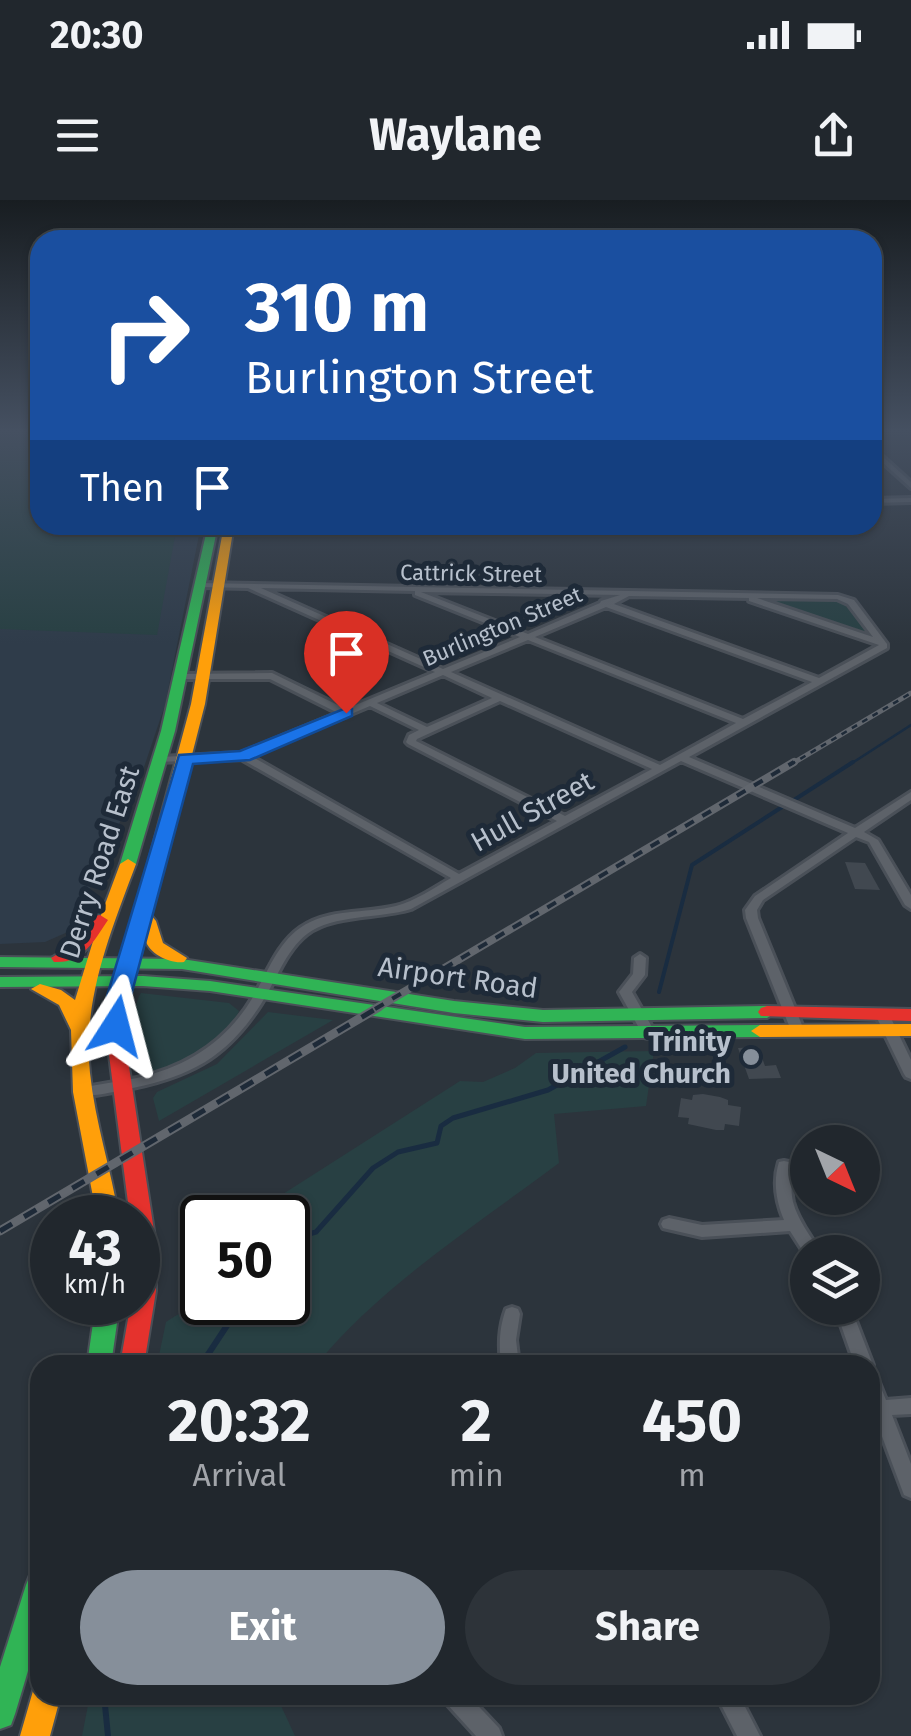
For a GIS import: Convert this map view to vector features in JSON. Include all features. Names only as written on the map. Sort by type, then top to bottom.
[{"type":"main road","name":"Derry Road East","points":[[134,1355],[145,1290],[144,1244],[116,1043],[123,981],[140,914],[159,862],[204,676],[213,535]]},
{"type":"main road","name":"Derry Road East","points":[[214,560],[225,535]]},
{"type":"main road","name":"Derry Road East","points":[[103,1195],[82,1092],[79,1040],[89,981],[160,760],[210,585]]},
{"type":"main road","points":[[0,961],[71,956],[94,934],[104,909],[116,902]]},
{"type":"main road","points":[[140,914],[148,921],[148,938],[155,948],[201,966]]},
{"type":"main road","name":"Airport Road","points":[[0,961],[201,966],[476,1010],[576,1018],[886,1022],[911,1015]]},
{"type":"main road","name":"Airport Road","points":[[0,985],[123,981],[262,994],[489,1030],[648,1034],[794,1021]]},
{"type":"main road","points":[[0,985],[62,995],[77,1016],[79,1040]]},
{"type":"main road","name":"Airport Road","points":[[886,1022],[911,1030]]},
{"type":"main road","points":[[100,1355],[105,1325]]},
{"type":"main road","points":[[0,1714],[30,1617]]},
{"type":"main road","points":[[35,1736],[43,1705]]},
{"type":"street","name":"Cattrick Street","points":[[210,585],[740,595]]},
{"type":"street","points":[[250,585],[661,769]]},
{"type":"street","points":[[409,589],[746,724]]},
{"type":"street","points":[[573,592],[821,682]]},
{"type":"street","name":"Burlington Street","points":[[160,760],[243,756],[632,593]]},
{"type":"street","points":[[740,595],[881,642]]},
{"type":"street","points":[[740,595],[844,598],[881,642]]},
{"type":"street","name":"Hull Street","points":[[82,1092],[172,1074],[219,1050],[236,1034],[298,936],[310,927],[340,917],[403,909],[882,650],[881,642]]},
{"type":"street","points":[[182,676],[272,676],[346,713]]},
{"type":"street","points":[[499,698],[412,737],[413,745],[566,821]]},
{"type":"street","points":[[370,703],[426,730]]},
{"type":"street","points":[[243,756],[460,879]]},
{"type":"street","points":[[683,758],[857,832],[876,844],[911,905]]},
{"type":"street","points":[[794,1021],[752,918],[754,905],[911,795]]},
{"type":"street","points":[[640,958],[639,974],[625,992],[648,1034]]},
{"type":"street","points":[[886,1022],[911,1074]]},
{"type":"street","points":[[784,1166],[781,1196],[799,1235]]},
{"type":"street","points":[[669,1224],[702,1230],[792,1225]]},
{"type":"street","points":[[509,1355],[512,1314]]},
{"type":"street","points":[[849,1325],[860,1355]]},
{"type":"street","points":[[880,1408],[911,1406]]},
{"type":"street","points":[[880,1419],[911,1489]]},
{"type":"street","points":[[463,1705],[491,1736]]},
{"type":"street","points":[[732,1705],[748,1736]]},
{"type":"shaded area","points":[[0,501],[30,501],[30,535],[199,535],[165,705],[141,776],[70,931],[45,942],[0,944]]},
{"type":"green space","points":[[0,501],[30,501],[30,535],[175,535],[157,635],[0,629]]},
{"type":"green space","points":[[758,599],[841,600],[869,634],[865,634]]},
{"type":"green space","points":[[141,993],[229,1003],[239,1011],[224,1034],[201,1053],[175,1066],[147,1071],[137,1063],[135,1037]]},
{"type":"green space","points":[[268,1012],[333,1020],[159,1121],[153,1098],[157,1092],[217,1064]]},
{"type":"green space","points":[[654,1051],[646,1106],[554,1114],[559,1163],[400,1282],[325,1355],[159,1355],[166,1322],[180,1314],[180,1325],[310,1325],[310,1195],[281,1195],[460,1081],[483,1082],[515,1068],[536,1053]]},
{"type":"green space","points":[[88,1705],[281,1705],[295,1736],[82,1736]]},
{"type":"building","points":[[845,862],[865,863],[880,890],[855,889]]},
{"type":"building","name":"Trinity United Church","points":[[758,1047],[765,1066],[776,1065],[781,1078],[749,1079],[738,1048]]},
{"type":"building","points":[[703,1094],[741,1107],[739,1126],[725,1124],[724,1130],[716,1130],[688,1124],[689,1118],[678,1117],[681,1098],[692,1100],[693,1095]]},
{"type":"waterway","points":[[849,765],[911,725]]},
{"type":"waterway","points":[[794,800],[853,762]]},
{"type":"waterway","points":[[659,992],[692,865],[782,807]]},
{"type":"waterway","points":[[310,1234],[316,1232],[373,1168],[398,1152],[437,1143],[441,1126],[453,1118],[548,1090],[625,1047]]},
{"type":"waterway","points":[[208,1355],[227,1325]]},
{"type":"waterway","points":[[105,1705],[108,1736]]},
{"type":"railway","points":[[790,765],[911,693]]},
{"type":"railway","points":[[375,1009],[794,762]]},
{"type":"railway","points":[[0,1231],[379,1007]]},
{"type":"traffic: fast","points":[[128,864],[168,731],[211,535]]},
{"type":"traffic: fast","points":[[0,962],[182,964],[454,1007],[543,1016],[767,1012]]},
{"type":"traffic: fast","points":[[0,982],[143,981],[210,986],[525,1033],[760,1031]]},
{"type":"traffic: fast","points":[[100,1355],[105,1325]]},
{"type":"traffic: fast","points":[[0,1714],[30,1617]]},
{"type":"traffic: slow","points":[[117,1047],[117,1012],[198,704],[227,535]]},
{"type":"traffic: slow","points":[[104,1195],[83,1092],[79,1047],[85,993],[128,864]]},
{"type":"traffic: slow","points":[[141,915],[148,921],[155,946],[178,958]]},
{"type":"traffic: slow","points":[[40,989],[66,1001],[76,1026]]},
{"type":"traffic: slow","points":[[760,1031],[911,1030]]},
{"type":"traffic: slow","points":[[35,1736],[43,1705]]},
{"type":"traffic: jam","points":[[60,958],[81,948],[100,920]]},
{"type":"traffic: jam","points":[[767,1012],[911,1015]]},
{"type":"traffic: jam","points":[[117,1047],[145,1244],[145,1291],[134,1355]]},
{"type":"place","name":"Trinity United Church","points":[[751,1057]]},
{"type":"route","points":[[116,1026],[119,996],[140,914],[159,862],[185,759],[243,756],[346,713]]}]
